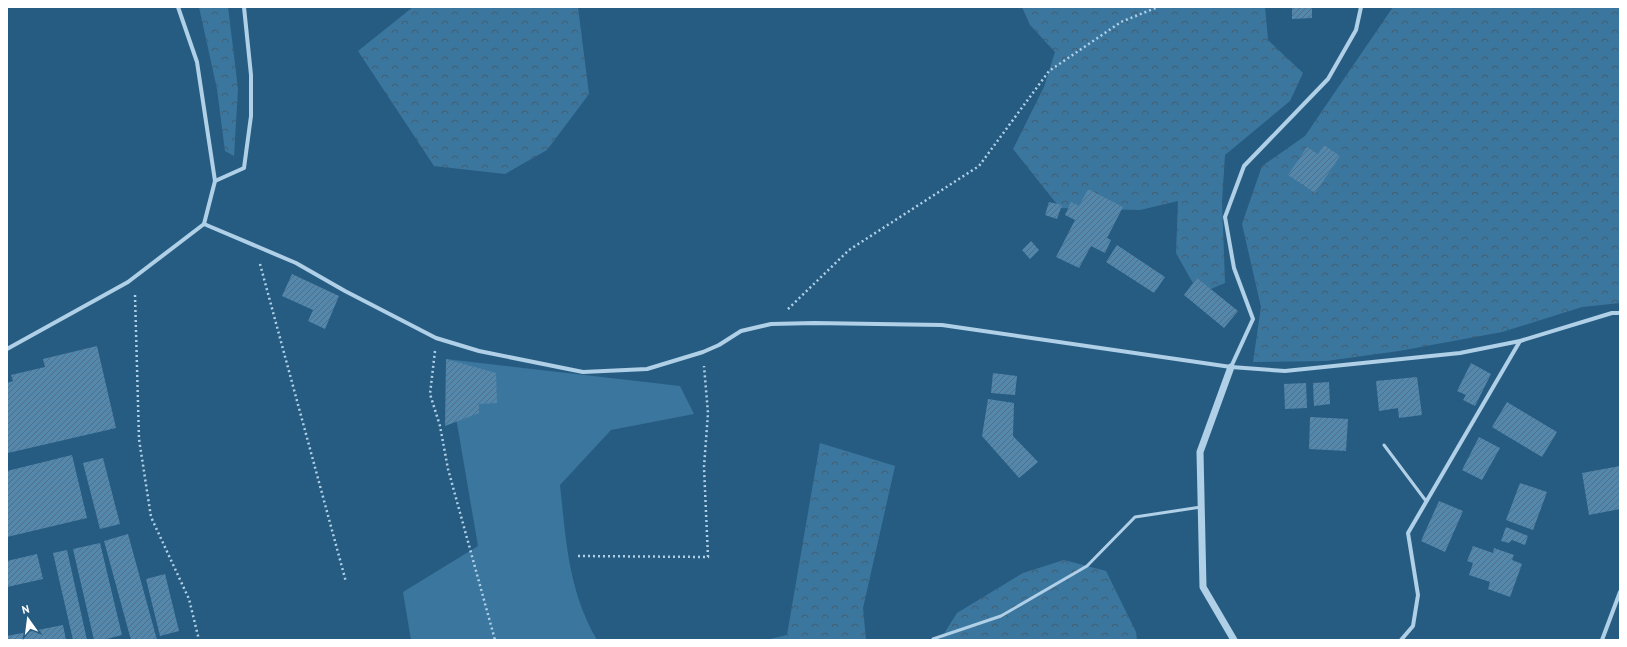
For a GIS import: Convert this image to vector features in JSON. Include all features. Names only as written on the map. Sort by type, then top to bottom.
[{"type":"street","points":[[7,348],[135,277],[204,224],[215,181],[197,62],[178,7]]},
{"type":"street","points":[[215,181],[244,168],[251,116],[251,75],[244,7]]},
{"type":"street","points":[[1234,640],[1203,587],[1201,507],[1200,452],[1231,367],[1253,319],[1234,268],[1225,217],[1244,166],[1328,79],[1356,30],[1361,7]]},
{"type":"street","points":[[204,224],[255,244],[296,263],[345,291],[436,338],[479,351],[583,372],[647,369],[703,352],[719,345],[741,331],[771,324],[814,323],[942,325],[1231,367],[1285,371],[1460,352],[1520,341],[1612,313],[1620,313]]},
{"type":"street","points":[[1400,640],[1413,626],[1418,595],[1408,533],[1520,341]]},
{"type":"street","points":[[1602,640],[1620,592]]},
{"type":"lane","points":[[1384,445],[1426,501]]},
{"type":"lane","points":[[933,639],[1001,616],[1087,566],[1135,517],[1201,507]]},
{"type":"path","points":[[771,324],[849,250],[979,166],[1049,71],[1121,22],[1158,7]]},
{"type":"path","points":[[255,244],[346,582]]},
{"type":"path","points":[[135,277],[139,439],[151,517],[189,599],[199,640]]},
{"type":"path","points":[[436,338],[430,394],[440,426],[448,469],[495,640]]},
{"type":"path","points":[[578,556],[708,557],[704,467],[708,413],[703,352]]},
{"type":"green space","points":[[199,7],[228,7],[238,89],[234,156],[225,151],[217,89]]},
{"type":"green space","points":[[413,7],[578,7],[589,94],[547,150],[505,174],[434,166],[358,51]]},
{"type":"green space","points":[[1022,7],[1265,7],[1268,40],[1303,73],[1290,101],[1225,155],[1222,201],[1225,283],[1199,294],[1176,253],[1178,201],[1140,210],[1060,208],[1013,149],[1044,87],[1055,52],[1030,25]]},
{"type":"green space","points":[[1393,7],[1620,7],[1620,303],[1582,307],[1502,332],[1399,351],[1326,361],[1253,362],[1261,307],[1242,224],[1262,166],[1305,136]]},
{"type":"green space","points":[[446,359],[680,386],[694,414],[611,430],[560,485],[567,545],[574,583],[587,621],[597,640],[411,640],[403,592],[478,546]]},
{"type":"green space","points":[[820,443],[895,466],[863,608],[866,640],[766,640],[787,635]]},
{"type":"green space","points":[[1064,560],[1106,571],[1136,632],[1137,640],[940,640],[957,613],[1023,573]]},
{"type":"building","points":[[1292,7],[1312,7],[1312,18],[1292,19]]},
{"type":"building","points":[[1324,145],[1340,156],[1315,193],[1288,175],[1307,147],[1318,154]]},
{"type":"building","points":[[1088,189],[1123,207],[1107,238],[1111,240],[1105,253],[1091,246],[1079,268],[1056,257],[1075,220],[1065,215],[1071,202],[1079,206]]},
{"type":"building","points":[[1049,202],[1062,205],[1057,219],[1045,215]]},
{"type":"building","points":[[1031,241],[1039,250],[1030,259],[1022,250]]},
{"type":"building","points":[[1117,245],[1165,277],[1154,293],[1106,262]]},
{"type":"building","points":[[292,274],[339,296],[325,329],[308,321],[313,310],[282,296]]},
{"type":"building","points":[[1197,278],[1238,311],[1224,328],[1184,295]]},
{"type":"building","points":[[97,346],[116,428],[8,453],[7,383],[13,381],[11,375],[45,367],[43,359]]},
{"type":"building","points":[[446,359],[496,373],[497,403],[479,404],[479,413],[445,426]]},
{"type":"building","points":[[1471,363],[1491,374],[1475,406],[1463,400],[1466,395],[1457,391]]},
{"type":"building","points":[[993,373],[1017,376],[1015,395],[991,393]]},
{"type":"building","points":[[1417,377],[1422,415],[1399,418],[1398,408],[1379,411],[1376,381]]},
{"type":"building","points":[[1329,382],[1330,404],[1314,406],[1313,383]]},
{"type":"building","points":[[1306,383],[1307,408],[1285,409],[1284,384]]},
{"type":"building","points":[[988,399],[1014,403],[1013,436],[1038,462],[1019,478],[982,436]]},
{"type":"building","points":[[1507,402],[1557,432],[1542,457],[1492,427]]},
{"type":"building","points":[[1310,417],[1348,419],[1346,451],[1309,449]]},
{"type":"building","points":[[1479,437],[1500,448],[1482,480],[1462,470]]},
{"type":"building","points":[[72,455],[87,518],[7,537],[7,471]]},
{"type":"building","points":[[103,458],[120,524],[100,529],[83,463]]},
{"type":"building","points":[[1620,466],[1620,509],[1589,515],[1582,473]]},
{"type":"building","points":[[1520,483],[1547,492],[1533,530],[1506,520]]},
{"type":"building","points":[[1439,501],[1463,511],[1445,552],[1421,541]]},
{"type":"building","points":[[1506,527],[1528,536],[1525,545],[1512,540],[1509,543],[1501,541]]},
{"type":"building","points":[[128,534],[157,640],[131,640],[104,541]]},
{"type":"building","points":[[100,543],[122,635],[103,640],[94,640],[73,549]]},
{"type":"building","points":[[1473,546],[1493,553],[1494,548],[1514,555],[1512,560],[1522,564],[1510,597],[1488,589],[1490,582],[1469,575],[1473,563],[1467,561]]},
{"type":"building","points":[[67,550],[87,640],[73,640],[53,553]]},
{"type":"building","points":[[37,554],[43,579],[7,587],[7,561]]},
{"type":"building","points":[[165,574],[179,631],[160,636],[146,579]]},
{"type":"building","points":[[63,625],[66,640],[7,640],[7,636]]}]
